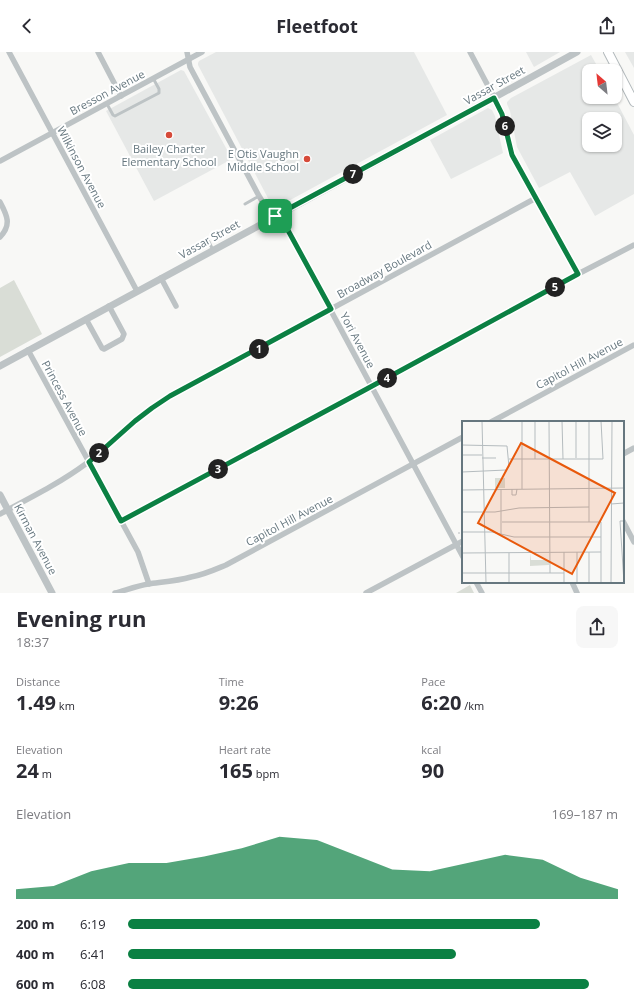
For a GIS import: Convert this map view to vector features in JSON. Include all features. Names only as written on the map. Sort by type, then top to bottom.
[{"type":"main road","points":[[608,52],[634,102]]},
{"type":"street","name":"Wilkinson Avenue","points":[[9,52],[138,291]]},
{"type":"street","points":[[98,52],[122,96]]},
{"type":"street","name":"Yori Avenue","points":[[188,52],[191,68],[259,196],[267,209],[284,223],[462,555]]},
{"type":"street","name":"Bresson Avenue","points":[[0,161],[202,52]]},
{"type":"street","points":[[470,52],[502,114],[512,155],[578,274]]},
{"type":"street","name":"Vassar Street","points":[[0,366],[577,52]]},
{"type":"street","name":"Broadway Boulevard","points":[[0,514],[57,484],[89,462],[135,421],[170,396],[536,198]]},
{"type":"street","points":[[0,202],[7,217],[6,229],[4,234],[0,237]]},
{"type":"street","points":[[121,521],[634,245]]},
{"type":"street","points":[[161,278],[176,306]]},
{"type":"street","points":[[86,319],[102,348],[104,349],[122,339],[124,334],[109,306]]},
{"type":"street","name":"Capitol Hill Avenue","points":[[493,421],[634,345]]},
{"type":"street","name":"Princess Avenue","points":[[28,350],[138,552],[149,584]]},
{"type":"street","name":"Capitol Hill Avenue","points":[[115,593],[149,584],[176,581],[193,577],[226,565],[462,438]]},
{"type":"street","points":[[624,453],[634,448]]},
{"type":"street","name":"Kirman Avenue","points":[[0,495],[52,593]]},
{"type":"street","points":[[624,523],[634,542]]},
{"type":"street","points":[[366,593],[462,541]]},
{"type":"street","points":[[477,583],[482,593]]},
{"type":"street","points":[[572,583],[577,593]]},
{"type":"lane","points":[[107,104],[115,116],[158,93],[159,91],[153,78]]},
{"type":"lane","points":[[245,204],[259,196]]},
{"type":"lane","points":[[208,240],[213,250]]},
{"type":"path","points":[[456,532],[462,533]]},
{"type":"shaded area","name":"E Otis Vaughn Middle School","points":[[216,52],[414,52],[447,115],[277,207],[270,202],[198,65],[199,61]]},
{"type":"shaded area","points":[[526,52],[560,52],[534,67]]},
{"type":"shaded area","points":[[625,52],[634,52],[634,68]]},
{"type":"shaded area","points":[[591,55],[596,64],[582,64],[582,104],[618,104],[622,112],[582,112],[582,152],[622,152],[622,112],[634,135],[634,194],[595,216],[570,172],[539,188],[517,147],[507,102],[511,98]]},
{"type":"shaded area","name":"Bailey Charter Elementary School","points":[[181,70],[184,71],[232,159],[154,201],[106,111]]},
{"type":"shaded area","points":[[488,108],[492,110],[495,116],[503,153],[451,179],[430,140]]},
{"type":"shaded area","points":[[14,280],[42,334],[0,357],[0,288]]},
{"type":"shaded area","points":[[470,585],[474,593],[456,593]]},
{"type":"place","name":"Bailey Charter Elementary School","points":[[169,135]]},
{"type":"place","name":"E Otis Vaughn Middle School","points":[[307,159]]},
{"type":"route","points":[[494,98],[500,107],[512,155],[578,274],[121,521],[89,462],[135,421],[170,396],[331,309],[284,223],[275,216],[494,98]]}]
